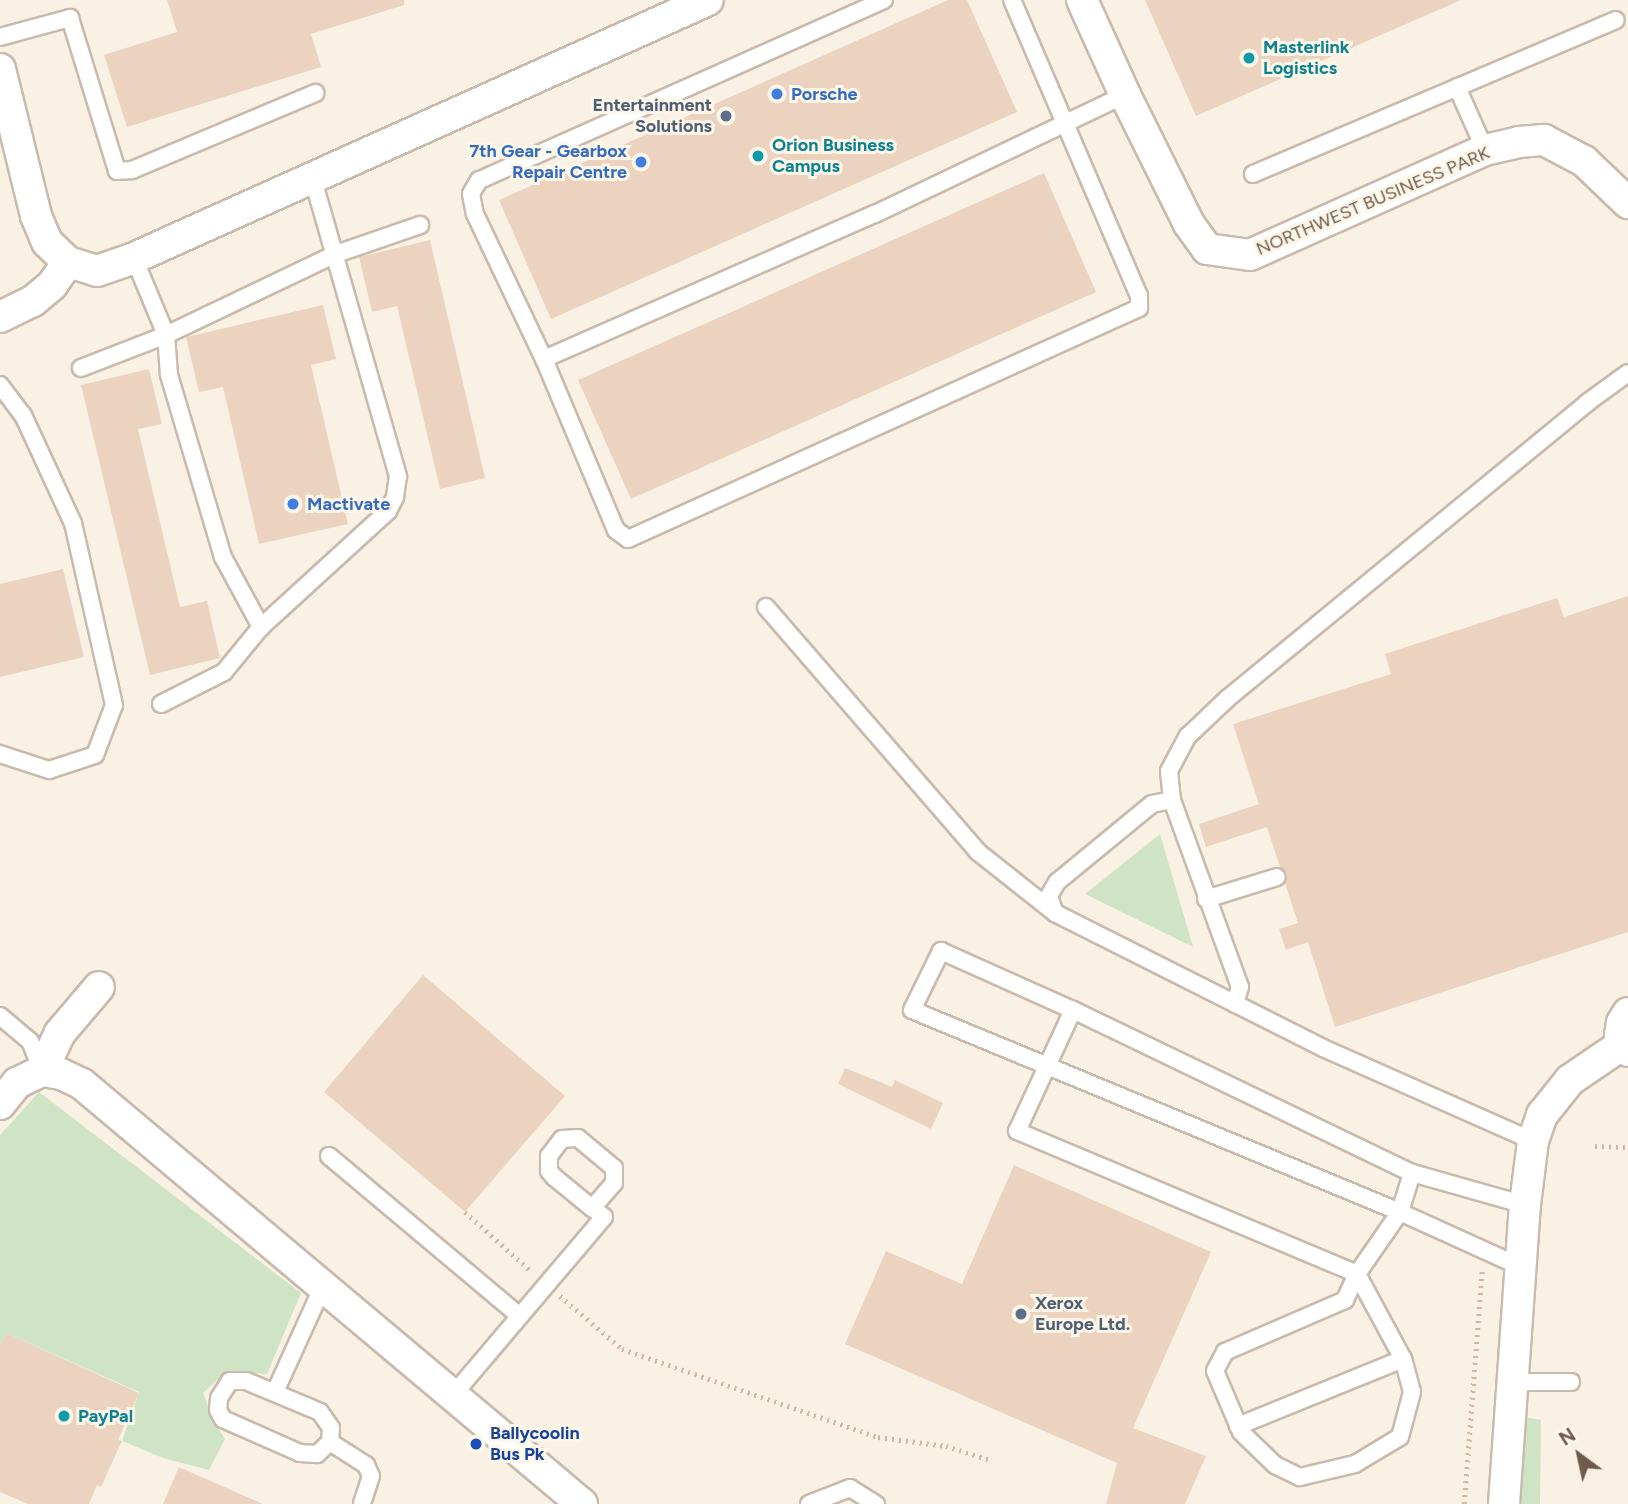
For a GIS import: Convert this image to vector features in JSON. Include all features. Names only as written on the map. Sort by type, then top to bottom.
[{"type":"street","points":[[0,69],[36,216],[47,242],[68,262],[97,271],[134,258],[708,0]]},
{"type":"street","name":"NORTHWEST BUSINESS PARK","points":[[1082,0],[1125,95],[1189,224],[1207,249],[1250,255],[1485,150],[1519,142],[1544,140],[1584,161],[1628,203]]},
{"type":"street","points":[[0,317],[33,301],[52,285],[68,262]]},
{"type":"street","points":[[42,1071],[60,1033],[99,988]]},
{"type":"street","points":[[1504,1504],[1525,1205],[1533,1141],[1542,1115],[1570,1080],[1625,1048],[1622,1023],[1628,1013]]},
{"type":"street","points":[[0,1104],[18,1083],[42,1071],[61,1074],[82,1084],[582,1504]]},
{"type":"lane","points":[[884,0],[480,180],[471,194],[475,214],[544,359],[616,530],[628,539],[1124,318],[1139,308],[1139,296],[1012,0]]},
{"type":"lane","points":[[0,37],[70,18],[117,171],[132,170],[315,93]]},
{"type":"lane","points":[[1253,174],[1616,20]]},
{"type":"lane","points":[[1457,87],[1485,150]]},
{"type":"lane","points":[[544,359],[876,214],[1125,95]]},
{"type":"lane","points":[[161,704],[224,672],[261,627],[388,511],[395,497],[398,476],[312,177]]},
{"type":"lane","points":[[81,368],[166,335],[336,254],[420,225]]},
{"type":"lane","points":[[134,258],[166,335],[169,375],[223,557],[261,627]]},
{"type":"lane","points":[[1235,1004],[1240,987],[1172,800],[1169,771],[1188,736],[1228,698],[1588,402],[1628,373]]},
{"type":"lane","points":[[0,385],[16,407],[73,523],[114,705],[96,755],[49,770],[0,754]]},
{"type":"lane","points":[[0,412],[16,407]]},
{"type":"lane","points":[[766,607],[978,852],[1055,913],[1323,1048],[1533,1141]]},
{"type":"lane","points":[[1055,913],[1049,896],[1057,882],[1152,804],[1172,800]]},
{"type":"lane","points":[[1206,899],[1277,877]]},
{"type":"lane","points":[[1521,1267],[1400,1212],[1048,1069],[912,1010],[941,951],[1073,1010],[1412,1173],[1525,1205]]},
{"type":"lane","points":[[1073,1010],[1017,1131],[1357,1274],[1403,1359],[1412,1392],[1400,1437],[1356,1464],[1300,1477],[1275,1465],[1241,1432],[1216,1371],[1225,1352],[1345,1300],[1357,1274],[1400,1212],[1412,1173]]},
{"type":"lane","points":[[0,1016],[30,1041],[42,1071]]},
{"type":"lane","points":[[453,1395],[604,1217],[592,1208],[549,1171],[549,1156],[562,1139],[578,1138],[614,1168],[614,1183],[592,1208]]},
{"type":"lane","points":[[329,1156],[520,1316]]},
{"type":"lane","points":[[275,1392],[323,1286]]},
{"type":"lane","points":[[1238,1426],[1403,1359]]},
{"type":"lane","points":[[230,1381],[246,1381],[275,1392],[320,1412],[331,1428],[330,1442],[317,1454],[300,1453],[223,1419],[218,1410],[219,1398],[230,1381]]},
{"type":"lane","points":[[1513,1382],[1570,1382]]},
{"type":"lane","points":[[330,1442],[366,1465],[371,1476],[362,1504]]},
{"type":"lane","points":[[809,1504],[850,1488],[876,1504]]},
{"type":"path","points":[[1595,1146],[1628,1147]]},
{"type":"path","points":[[465,1212],[622,1349],[878,1437],[946,1446],[990,1460]]},
{"type":"path","points":[[1464,1504],[1483,1250]]},
{"type":"green space","points":[[1160,834],[1193,947],[1085,894]]},
{"type":"green space","points":[[39,1092],[301,1293],[267,1374],[226,1372],[203,1393],[213,1420],[225,1439],[209,1470],[163,1458],[122,1441],[139,1392],[6,1333],[0,1346],[0,1135]]},
{"type":"green space","points":[[1525,1417],[1541,1420],[1540,1504],[1518,1504]]},
{"type":"building","points":[[167,0],[404,0],[404,5],[311,34],[321,67],[127,127],[104,55],[177,32]]},
{"type":"building","name":"Orion Business Campus","points":[[948,0],[967,0],[1017,112],[551,319],[499,200]]},
{"type":"building","name":"Masterlink Logistics","points":[[1145,0],[1461,0],[1196,116]]},
{"type":"building","points":[[1044,173],[1096,292],[631,499],[578,380]]},
{"type":"building","points":[[430,240],[485,478],[440,489],[397,306],[372,312],[359,257]]},
{"type":"building","points":[[323,305],[336,359],[311,365],[348,524],[259,544],[223,387],[199,392],[186,337]]},
{"type":"building","points":[[149,369],[162,424],[138,429],[180,607],[207,601],[220,658],[150,675],[81,385]]},
{"type":"building","points":[[63,569],[84,657],[0,677],[0,584]]},
{"type":"building","points":[[1628,596],[1628,932],[1335,1027],[1308,942],[1286,950],[1279,929],[1298,923],[1285,883],[1287,873],[1280,867],[1267,827],[1206,847],[1199,824],[1259,804],[1233,724],[1391,674],[1385,654],[1557,598],[1564,617]]},
{"type":"building","points":[[423,975],[565,1096],[465,1212],[324,1092]]},
{"type":"building","points":[[845,1068],[892,1087],[895,1080],[943,1103],[931,1129],[838,1084]]},
{"type":"building","name":"Xerox Europe Ltd.","points":[[1014,1165],[1211,1252],[1133,1428],[1206,1456],[1185,1504],[1106,1504],[1117,1463],[845,1344],[886,1251],[962,1284]]},
{"type":"building","name":"PayPal","points":[[6,1333],[139,1393],[118,1440],[122,1441],[101,1487],[97,1485],[89,1504],[28,1504],[0,1492],[0,1346]]},
{"type":"building","points":[[179,1467],[263,1504],[163,1504]]},
{"type":"place","name":"Masterlink Logistics","points":[[1249,58]]},
{"type":"place","name":"Porsche","points":[[777,94]]},
{"type":"place","name":"Entertainment Solutions","points":[[726,116]]},
{"type":"place","name":"Orion Business Campus","points":[[758,156]]},
{"type":"place","name":"7th Gear - Gearbox Repair Centre","points":[[641,162]]},
{"type":"place","name":"Mactivate","points":[[293,504]]},
{"type":"place","name":"Xerox Europe Ltd.","points":[[1021,1314]]},
{"type":"place","name":"PayPal","points":[[64,1416]]},
{"type":"place","name":"Ballycoolin Bus Pk","points":[[476,1444]]}]
